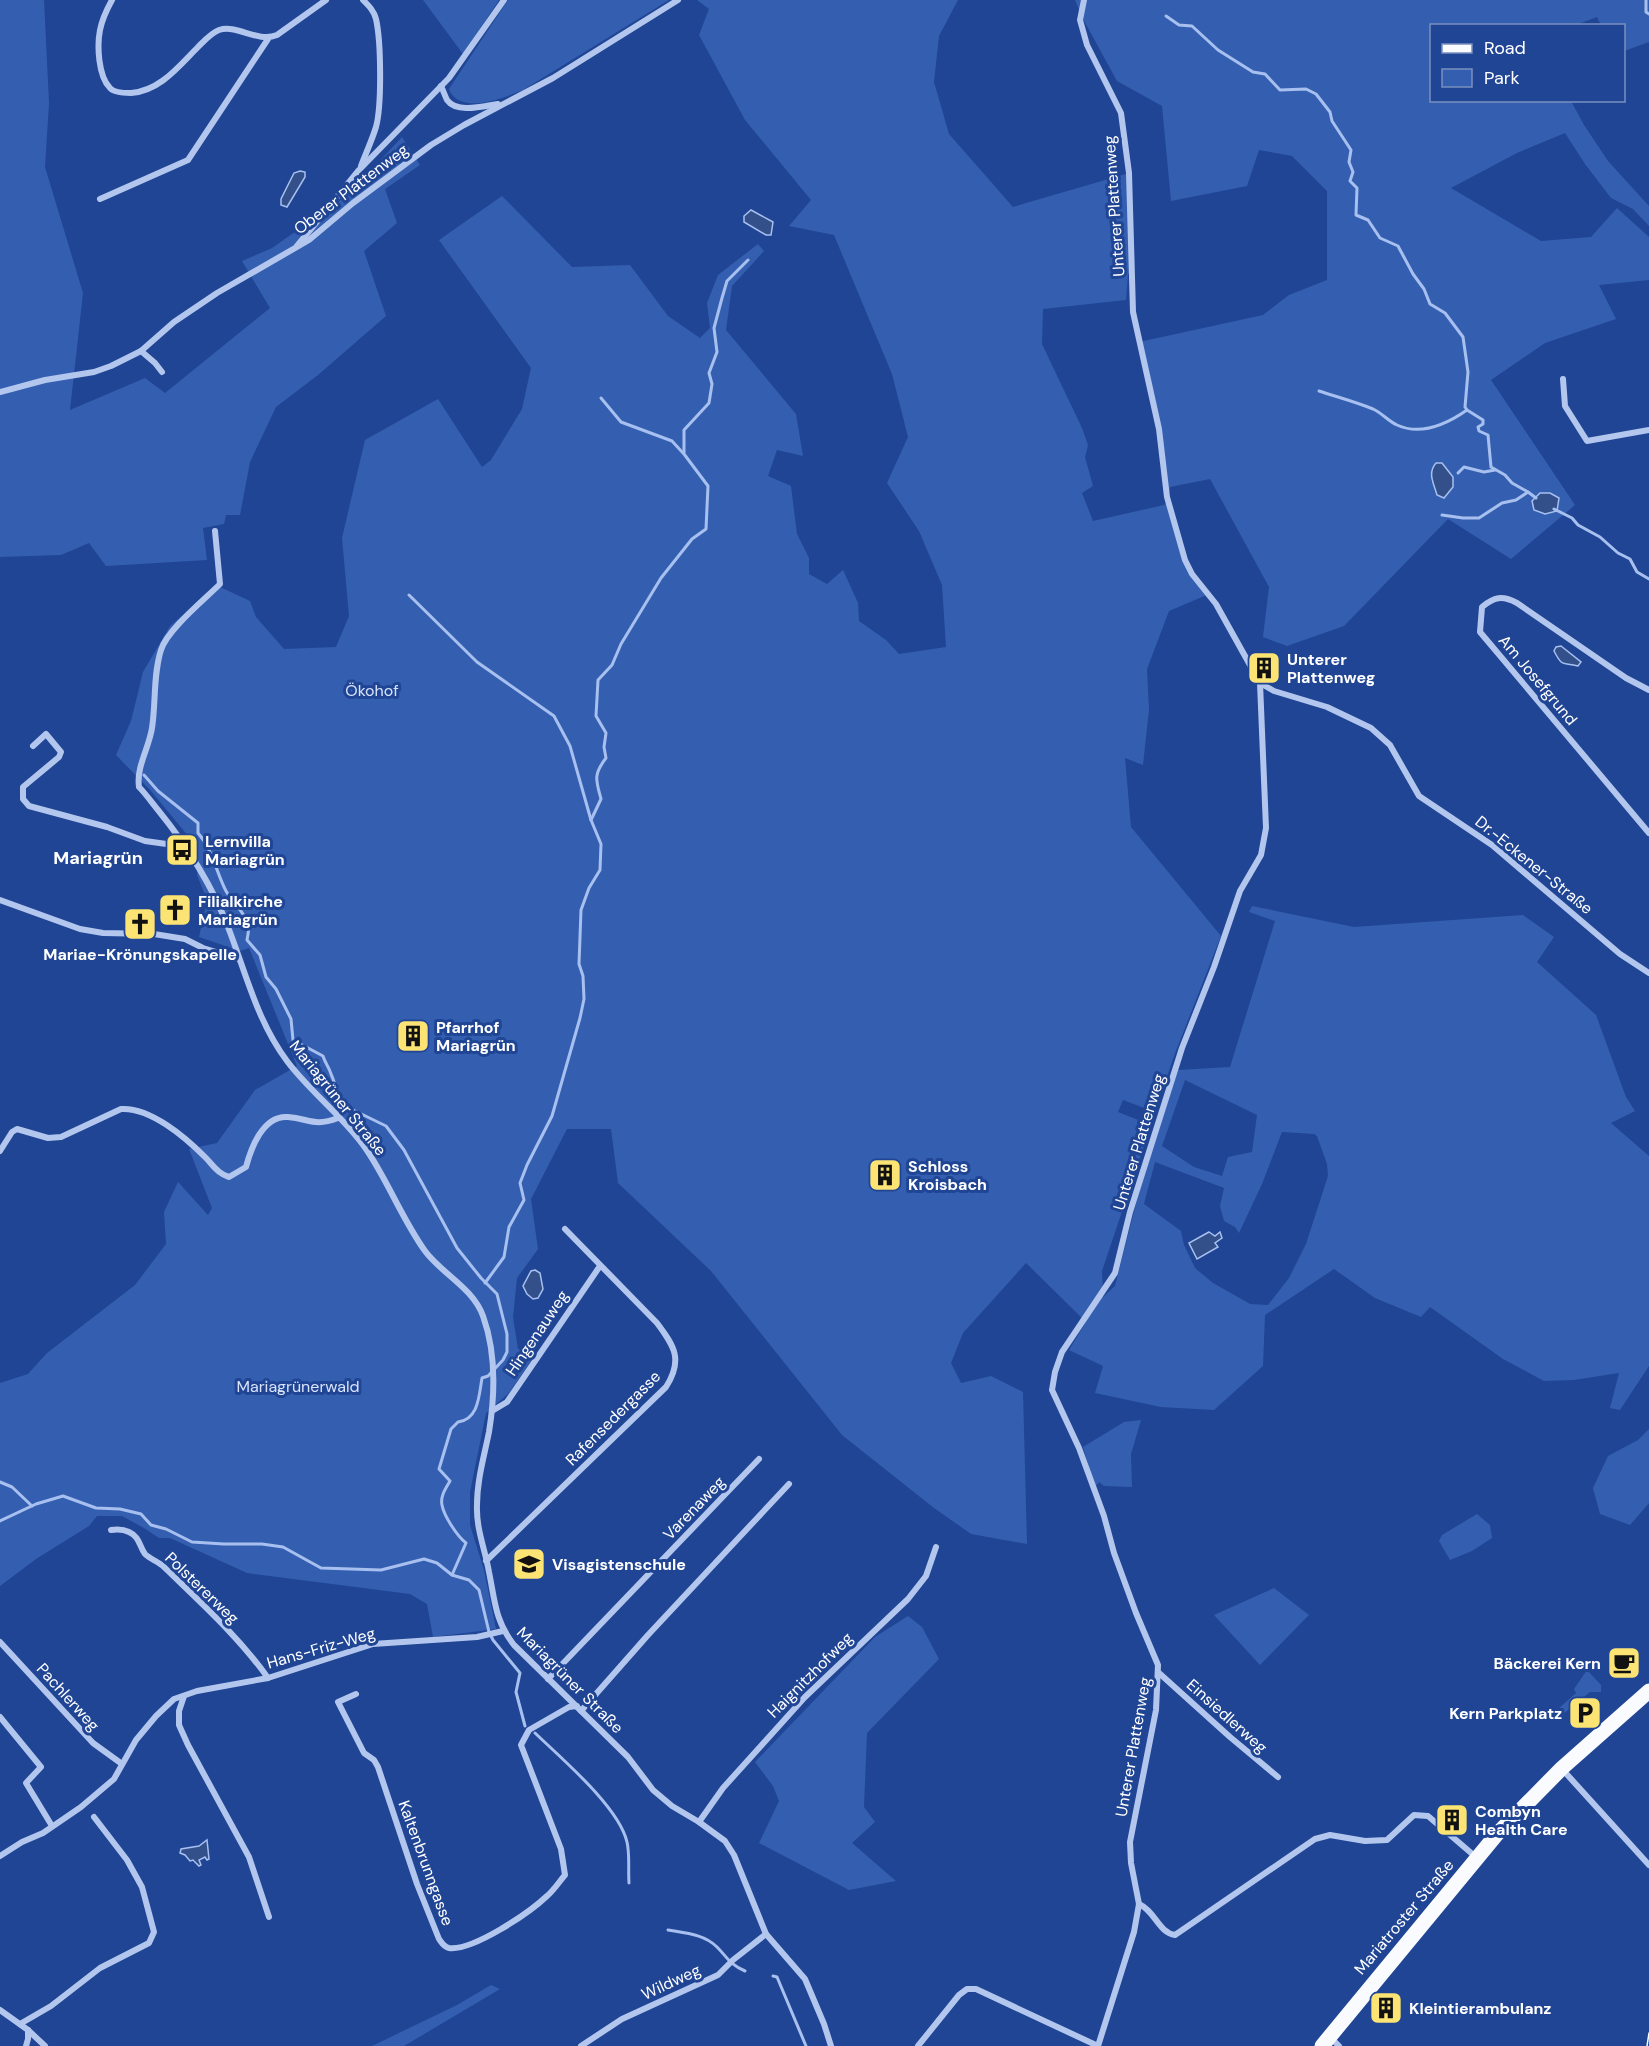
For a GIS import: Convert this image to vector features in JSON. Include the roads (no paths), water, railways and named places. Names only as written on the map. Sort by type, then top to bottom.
[{"type":"main road","name":"Mariatroster Straße","points":[[1330,2043],[1497,1834],[1562,1768],[1649,1691]]},
{"type":"street","points":[[112,0],[100,29],[99,48],[102,72],[110,88],[115,91],[130,93],[142,91],[160,83],[209,36],[220,29],[234,30],[268,39]]},
{"type":"street","points":[[100,199],[188,160],[268,39],[326,0]]},
{"type":"street","points":[[359,171],[377,125],[379,107],[376,20],[371,8],[363,0]]},
{"type":"street","points":[[295,248],[359,171],[441,86],[504,0]]},
{"type":"street","name":"Oberer Plattenweg","points":[[0,392],[45,380],[94,372],[141,351],[174,322],[217,293],[309,240],[353,203],[431,145],[552,78],[678,0]]},
{"type":"street","name":"Unterer Plattenweg","points":[[1084,0],[1080,20],[1087,45],[1121,113],[1129,172],[1133,312],[1159,429],[1167,497],[1185,560],[1192,574],[1216,604],[1260,683],[1266,828],[1261,855],[1240,891],[1214,967],[1182,1048],[1130,1212],[1115,1273],[1062,1352],[1054,1372],[1052,1390],[1079,1448],[1104,1516],[1114,1553],[1158,1665],[1159,1673],[1156,1710],[1130,1842],[1131,1863],[1139,1904],[1134,1932],[1098,2046]]},
{"type":"street","points":[[441,86],[448,101],[461,107],[504,104]]},
{"type":"street","points":[[141,351],[162,372]]},
{"type":"street","points":[[1563,379],[1565,405],[1587,441],[1649,430]]},
{"type":"street","name":"Mariagrüner Straße","points":[[215,531],[220,584],[171,633],[161,648],[152,730],[138,778],[139,787],[188,848],[218,903],[260,1014],[287,1062],[365,1147],[400,1212],[425,1251],[438,1266],[475,1299],[483,1317],[492,1361],[493,1385],[492,1411],[477,1491],[477,1525],[498,1620],[503,1631],[514,1645],[628,1757],[653,1790],[672,1806],[714,1832],[730,1848],[766,1934],[805,1979],[831,2046]]},
{"type":"street","name":"Am Josefgrund","points":[[1649,690],[1626,678],[1505,597],[1492,599],[1482,607],[1480,632],[1649,834]]},
{"type":"street","name":"Dr.-Eckener-Straße","points":[[1260,683],[1274,691],[1327,706],[1371,728],[1390,745],[1419,796],[1492,845],[1620,954],[1649,974]]},
{"type":"street","points":[[33,746],[46,734],[61,752],[59,757],[23,787],[23,799],[29,806],[107,827],[145,841],[188,848]]},
{"type":"street","points":[[0,900],[80,929],[102,933],[154,934],[185,939],[203,948],[239,959]]},
{"type":"street","points":[[0,1151],[12,1132],[17,1129],[48,1138],[61,1137],[121,1109],[130,1108],[173,1129],[200,1152],[221,1175],[229,1177],[246,1167],[253,1144],[272,1121],[286,1117],[322,1124],[338,1118]]},
{"type":"street","name":"Rafensedergasse","points":[[486,1561],[666,1387],[676,1367],[676,1355],[670,1340],[657,1323],[565,1229]]},
{"type":"street","name":"Hingenauweg","points":[[492,1411],[507,1402],[600,1266]]},
{"type":"street","name":"Varenaweg","points":[[548,1679],[759,1459]]},
{"type":"street","points":[[579,1708],[789,1484]]},
{"type":"street","name":"Polstererweg","points":[[111,1530],[119,1529],[138,1538],[146,1554],[161,1564],[213,1616],[253,1657],[268,1678]]},
{"type":"street","name":"Haignitzhofweg","points":[[699,1822],[723,1788],[782,1721],[908,1599],[926,1576],[936,1547]]},
{"type":"street","name":"Hans-Friz-Weg","points":[[0,1856],[81,1807],[114,1779],[136,1740],[174,1699],[197,1691],[268,1678],[373,1644],[487,1636],[503,1631]]},
{"type":"street","name":"Pachlerweg","points":[[0,1642],[93,1743],[122,1764]]},
{"type":"street","name":"Einsiedlerweg","points":[[1159,1673],[1278,1777]]},
{"type":"street","name":"Kaltenbrunngasse","points":[[356,1694],[338,1702],[364,1753],[374,1760],[378,1767],[417,1884],[439,1939],[444,1946],[449,1948],[465,1946],[486,1939],[547,1897],[565,1875],[561,1849],[521,1745],[529,1730],[569,1707],[579,1708]]},
{"type":"street","points":[[184,1695],[179,1711],[179,1725],[249,1857],[269,1917]]},
{"type":"street","points":[[0,1717],[41,1767],[26,1783],[52,1826]]},
{"type":"street","points":[[1562,1768],[1649,1865]]},
{"type":"street","points":[[1139,1904],[1147,1908],[1166,1931],[1175,1935],[1315,1839],[1330,1835],[1379,1842],[1387,1840],[1414,1815],[1428,1816],[1477,1858]]},
{"type":"street","points":[[20,2025],[51,2006],[100,1968],[149,1942],[152,1938],[152,1922],[142,1887],[127,1860],[94,1817]]},
{"type":"street","name":"Wildweg","points":[[581,2046],[622,2019],[718,1975],[732,1960],[766,1934]]},
{"type":"street","points":[[918,2046],[959,1995],[967,1989],[976,1989],[1098,2046]]},
{"type":"street","points":[[0,2010],[28,2030],[45,2046]]},
{"type":"street","points":[[26,2046],[28,2030]]},
{"type":"waterway","points":[[1646,0],[1646,12],[1649,14]]},
{"type":"waterway","points":[[1166,16],[1179,25],[1192,26],[1218,50],[1253,72],[1265,74],[1280,90],[1306,89],[1316,94],[1330,112],[1332,121],[1351,150],[1349,162],[1353,172],[1350,181],[1357,188],[1356,215],[1368,220],[1380,238],[1398,246],[1424,289],[1430,304],[1445,313],[1463,337],[1468,372],[1465,407],[1483,420],[1483,424],[1478,427],[1479,431],[1488,435],[1491,467],[1536,498]]},
{"type":"waterway","points":[[485,1283],[504,1257],[509,1227],[524,1200],[520,1183],[552,1116],[584,999],[583,976],[579,964],[581,910],[589,888],[600,870],[601,844],[591,820],[601,799],[597,773],[606,758],[604,747],[606,733],[596,716],[598,680],[612,665],[621,644],[661,578],[692,539],[706,529],[708,486],[684,454],[684,430],[709,403],[712,384],[709,373],[717,352],[714,328],[722,298],[727,281],[748,260]]},
{"type":"waterway","points":[[1319,391],[1373,409],[1397,425],[1406,428],[1434,427],[1467,410]]},
{"type":"waterway","points":[[601,398],[621,422],[672,441],[683,453]]},
{"type":"waterway","points":[[1458,473],[1464,467],[1484,472],[1495,470]]},
{"type":"waterway","points":[[1442,515],[1479,518],[1502,503],[1516,500],[1528,492]]},
{"type":"waterway","points":[[1554,509],[1572,518],[1578,525],[1600,537],[1618,553],[1630,559],[1637,572],[1649,579]]},
{"type":"waterway","points":[[409,595],[477,662],[554,716],[570,746],[591,820]]},
{"type":"waterway","points":[[144,775],[158,791],[198,823],[198,833],[211,854],[226,891],[248,924],[247,940],[260,955],[266,977],[276,989],[291,1019],[293,1040],[323,1056],[339,1096],[349,1108],[386,1126],[404,1150],[457,1248],[497,1294],[507,1334],[507,1352],[503,1360],[488,1376],[482,1378],[479,1399],[474,1411],[451,1429],[439,1469],[450,1481],[442,1498],[443,1510],[451,1526],[466,1543],[452,1575]]},
{"type":"waterway","points":[[0,1482],[12,1487],[32,1506]]},
{"type":"waterway","points":[[0,1521],[36,1504],[63,1496],[96,1508],[120,1509],[141,1514],[151,1525],[166,1529],[192,1542],[262,1544],[283,1547],[321,1568],[381,1570],[424,1559],[437,1563],[452,1575],[469,1580],[479,1590],[489,1632],[520,1673],[516,1692],[525,1726]]},
{"type":"waterway","points":[[535,1733],[588,1784],[622,1828],[627,1842],[629,1883]]},
{"type":"waterway","points":[[668,1930],[706,1939],[732,1963],[745,1971]]},
{"type":"waterway","points":[[773,1976],[777,1977],[806,2046]]},
{"type":"tram line","points":[[1647,2046],[1649,2033]]},
{"type":"place","name":"Unterer Plattenweg","points":[[1264,668]]},
{"type":"place","name":"Lernvilla Mariagrün","points":[[182,850]]},
{"type":"place","name":"Filialkirche Mariagrün","points":[[175,910]]},
{"type":"place","name":"Mariae-Krönungskapelle","points":[[140,924]]},
{"type":"place","name":"Pfarrhof Mariagrün","points":[[413,1036]]},
{"type":"place","name":"Schloss Kroisbach","points":[[885,1175]]},
{"type":"place","name":"Visagistenschule","points":[[529,1564]]},
{"type":"place","name":"Bäckerei Kern","points":[[1624,1663]]},
{"type":"place","name":"Kern Parkplatz","points":[[1585,1713]]},
{"type":"place","name":"Combyn Health Care","points":[[1452,1820]]},
{"type":"place","name":"Kleintierambulanz","points":[[1386,2008]]},
{"type":"district","name":"Mariagrün","points":[[98,858]]},
{"type":"park label","name":"Ökohof","points":[[372,690]]},
{"type":"park label","name":"Mariagrünerwald","points":[[298,1386]]}]
